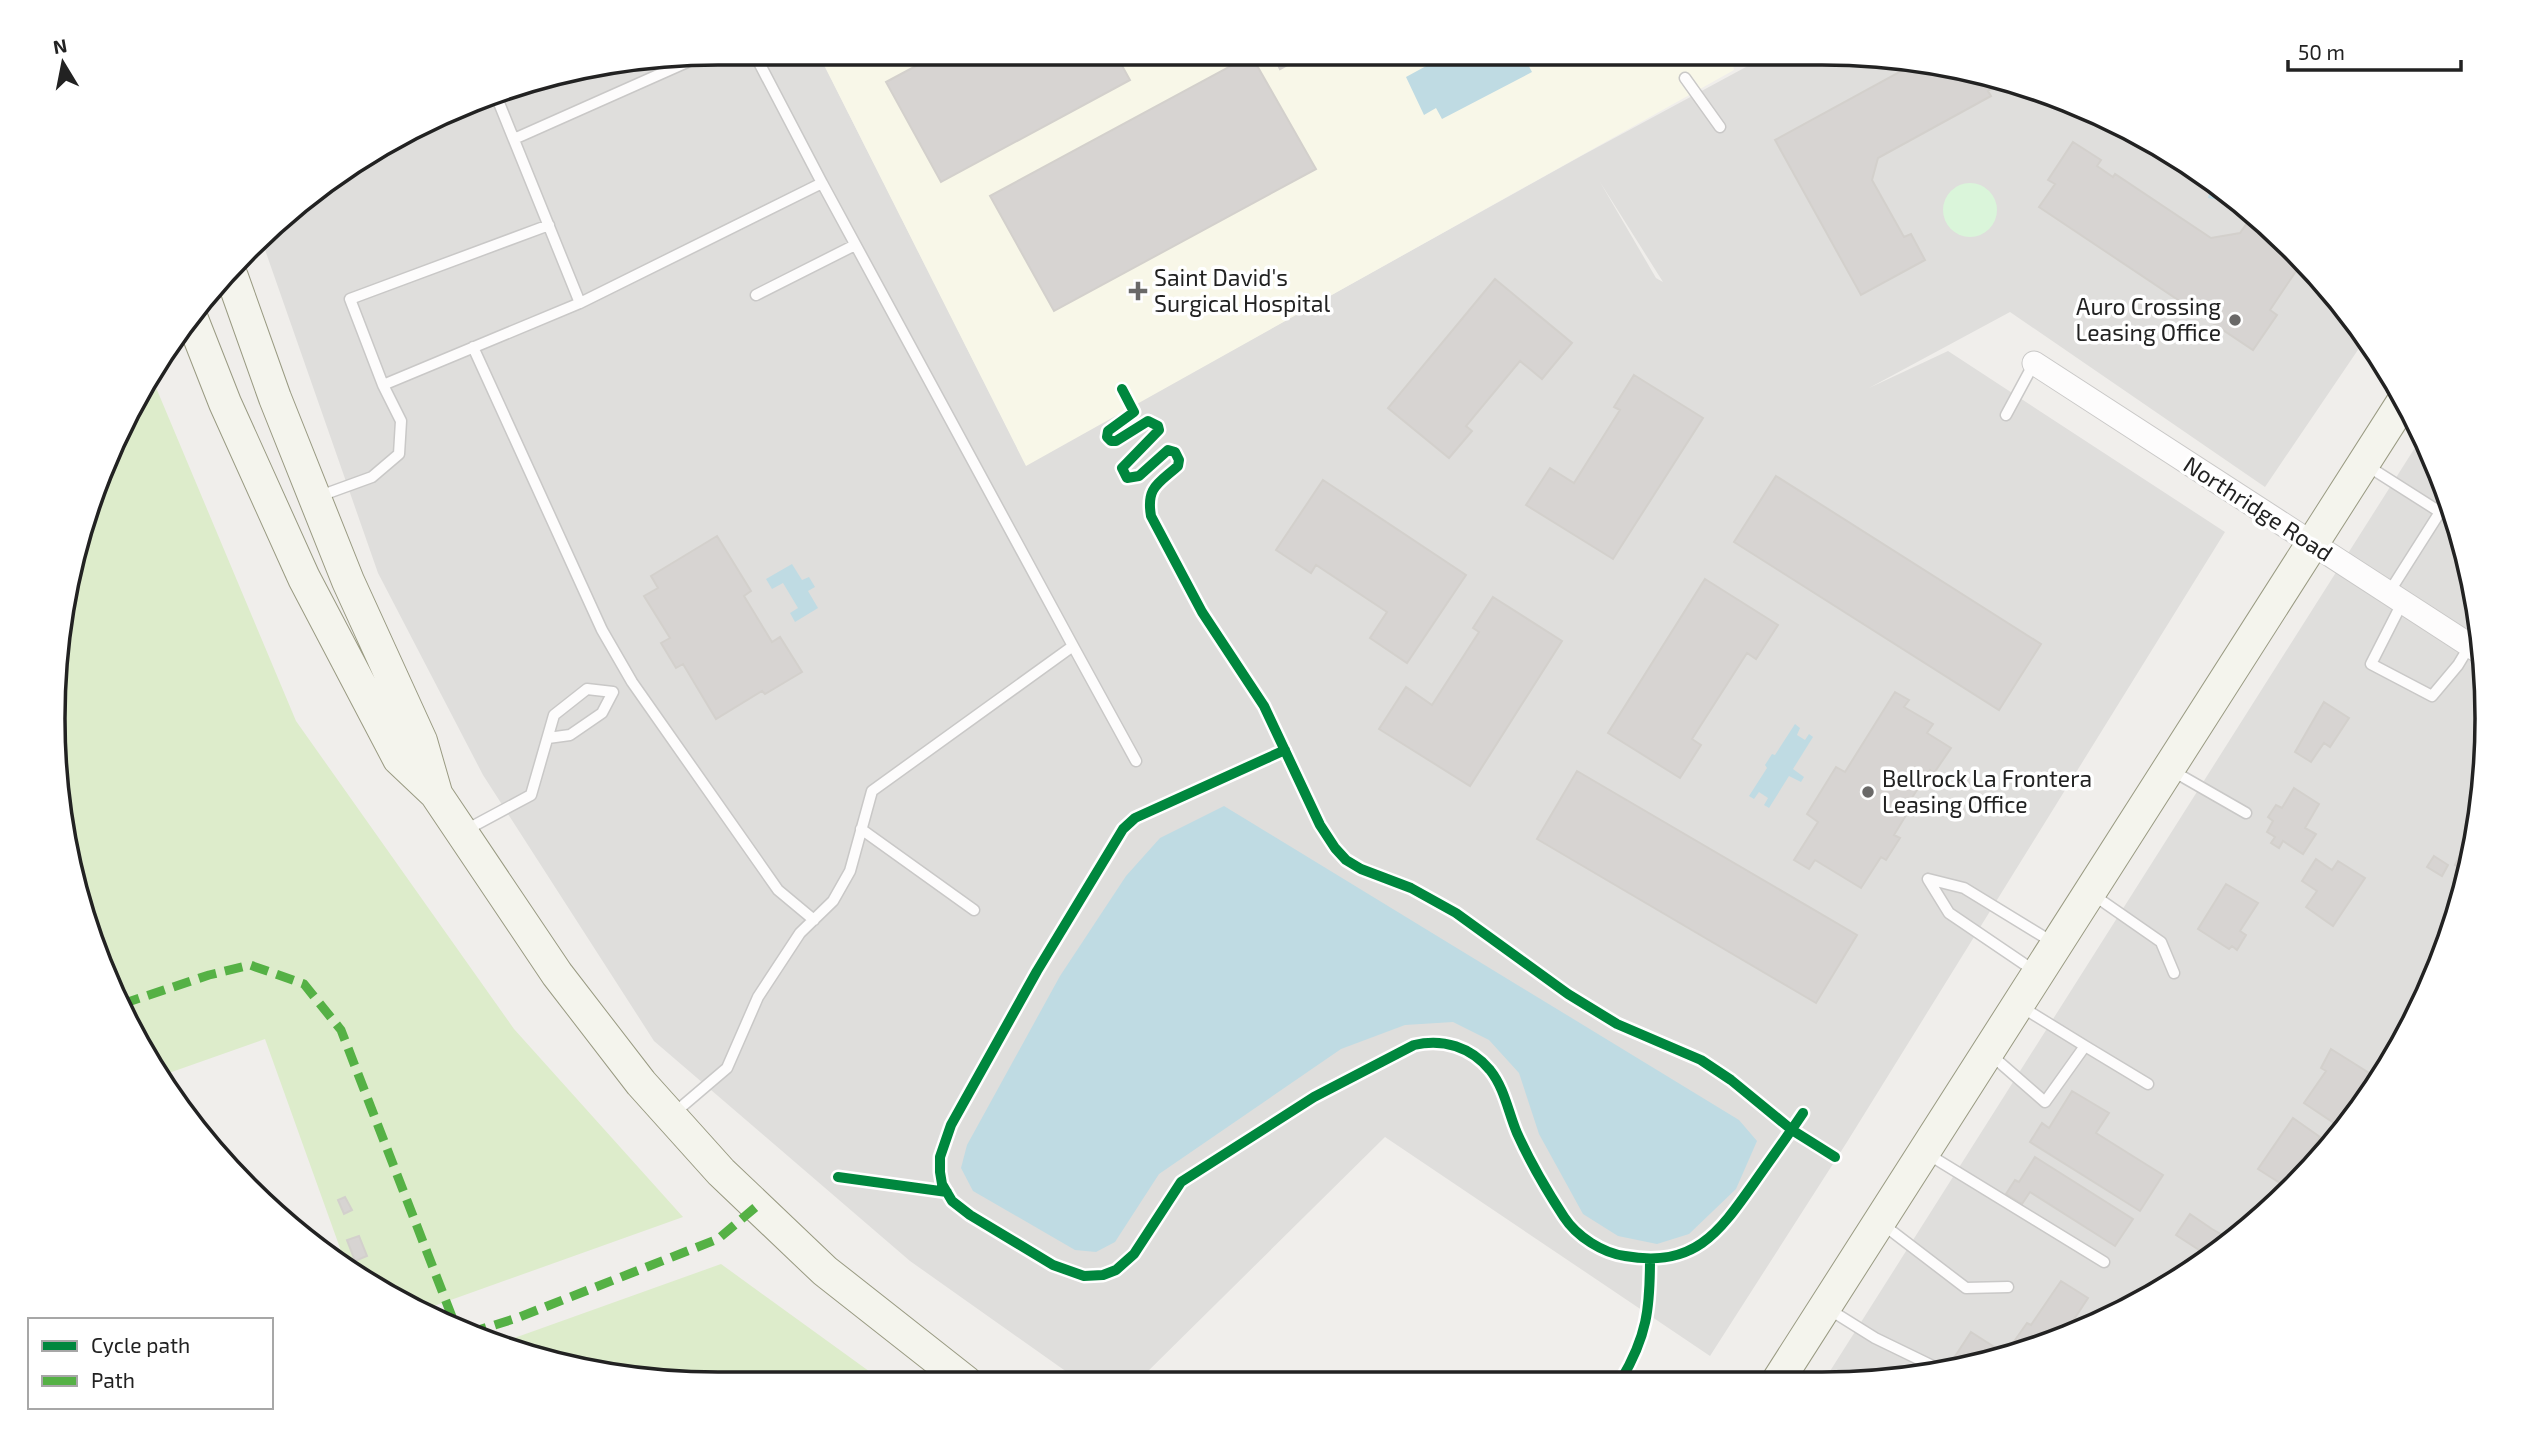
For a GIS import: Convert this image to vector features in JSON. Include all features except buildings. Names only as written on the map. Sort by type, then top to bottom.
[{"type":"main road","points":[[233,280],[314,498],[348,581],[421,741],[436,794]]},
{"type":"main road","points":[[195,327],[225,403],[304,578],[399,759],[436,794],[557,974],[671,1116],[722,1172],[825,1271],[953,1372]]},
{"type":"main road","points":[[1783,1372],[2398,410]]},
{"type":"street","name":"Northridge Road","points":[[2034,363],[2471,647]]},
{"type":"lane","points":[[761,65],[855,245],[1136,761]]},
{"type":"lane","points":[[514,139],[678,66]]},
{"type":"lane","points":[[1685,78],[1720,127]]},
{"type":"lane","points":[[499,103],[580,303]]},
{"type":"lane","points":[[383,385],[580,303],[822,183]]},
{"type":"lane","points":[[314,498],[372,477],[399,454],[401,421],[383,385],[350,299],[549,225]]},
{"type":"lane","points":[[756,295],[855,245]]},
{"type":"lane","points":[[473,347],[602,630],[632,682],[778,891],[814,920]]},
{"type":"lane","points":[[2006,415],[2034,363]]},
{"type":"lane","points":[[2364,464],[2440,512],[2395,598],[2371,664],[2432,696],[2458,665],[2472,653]]},
{"type":"lane","points":[[671,1116],[727,1068],[758,997],[800,933],[833,901],[850,871],[872,791],[1073,646]]},
{"type":"lane","points":[[462,832],[531,795],[554,715],[587,689],[613,692],[632,682]]},
{"type":"lane","points":[[548,738],[570,735],[602,713],[613,692]]},
{"type":"lane","points":[[2168,769],[2246,813]]},
{"type":"lane","points":[[861,829],[974,910]]},
{"type":"lane","points":[[2038,973],[1949,913],[1928,879],[1964,888],[2056,944]]},
{"type":"lane","points":[[2090,892],[2161,942],[2174,973]]},
{"type":"lane","points":[[2018,1005],[2148,1084]]},
{"type":"lane","points":[[1987,1052],[2045,1102],[2085,1046]]},
{"type":"lane","points":[[1924,1152],[2104,1262]]},
{"type":"lane","points":[[1879,1222],[1966,1288],[2008,1287]]},
{"type":"lane","points":[[1825,1307],[1875,1338],[1928,1364]]},
{"type":"shaded area","points":[[824,65],[1026,465],[1750,65],[1864,66],[1949,77],[2032,99],[2111,132],[2185,175],[2253,227],[2313,287],[2360,348],[2265,487],[2010,312],[1869,388],[1948,351],[2225,532],[1847,1142],[1710,1356],[1385,1137],[1147,1372],[1067,1372],[910,1261],[654,1041],[483,775],[378,573],[264,248],[287,227],[355,175],[429,132],[508,99],[591,77],[633,70],[676,66]],"holes":[[[1600,182],[1663,282],[1656,278]]]},
{"type":"shaded area","name":"Saint David's Surgical Hospital","points":[[824,65],[1733,65],[1734,70],[1026,466]]},
{"type":"shaded area","points":[[2416,447],[2441,508],[2463,591],[2474,676],[2474,761],[2463,846],[2441,929],[2408,1008],[2365,1082],[2313,1150],[2253,1210],[2185,1262],[2148,1285],[2072,1322],[1991,1350],[1907,1367],[1830,1372]]},
{"type":"green space","points":[[1970,183],[1989,191],[1997,210],[1989,229],[1970,237],[1951,229],[1943,210],[1951,191]]},
{"type":"green space","points":[[156,386],[296,721],[514,1029],[683,1217],[433,1307],[392,1285],[341,1252],[265,1039],[169,1073],[132,1008],[115,969],[99,929],[77,846],[70,804],[65,718],[70,633],[77,591],[99,508],[132,429]]},
{"type":"green space","points":[[721,1264],[870,1372],[676,1371],[591,1360],[512,1339]]},
{"type":"water","points":[[1428,65],[1528,65],[1532,72],[1442,119],[1436,108],[1424,115],[1406,77]]},
{"type":"water","points":[[792,564],[802,580],[809,577],[815,587],[808,591],[818,608],[795,622],[790,613],[798,608],[783,583],[772,589],[766,579]]},
{"type":"water","points":[[1795,724],[1800,728],[1797,735],[1805,740],[1809,734],[1813,737],[1793,769],[1804,777],[1801,782],[1789,776],[1769,808],[1764,805],[1768,798],[1759,792],[1754,799],[1749,796],[1767,768],[1765,765],[1772,754],[1775,755]]},
{"type":"water","points":[[1224,806],[1739,1120],[1757,1141],[1736,1189],[1689,1234],[1657,1244],[1618,1236],[1583,1214],[1539,1134],[1519,1073],[1489,1040],[1453,1022],[1405,1025],[1341,1049],[1159,1174],[1115,1242],[1096,1252],[1075,1250],[973,1191],[961,1168],[967,1145],[1060,976],[1126,876],[1160,838]]},
{"type":"marked path","points":[[129,1002],[209,975],[250,965],[304,984],[341,1030],[451,1315]]},
{"type":"marked path","points":[[484,1328],[517,1318],[718,1239],[757,1206]]},
{"type":"cycle path","points":[[1122,389],[1134,412],[1108,431],[1107,437],[1116,441],[1148,421],[1158,426],[1159,430],[1122,468],[1127,478],[1139,476],[1168,450],[1175,452],[1179,460],[1178,466],[1159,482],[1152,492],[1151,516],[1202,612],[1264,706],[1320,825],[1346,860],[1361,869],[1411,888],[1456,913],[1568,994],[1617,1024],[1701,1060],[1731,1080],[1792,1130],[1835,1157]]},
{"type":"cycle path","points":[[1285,750],[1135,818],[1123,829],[1037,971],[951,1125],[940,1157],[942,1184],[952,1201],[970,1215],[1053,1265],[1084,1276],[1103,1275],[1116,1270],[1134,1254],[1181,1182],[1314,1097],[1414,1045],[1435,1043],[1465,1050],[1490,1070],[1533,1165],[1564,1217],[1576,1231],[1591,1243],[1617,1254],[1649,1258],[1669,1257],[1687,1252],[1716,1232],[1803,1113]]},
{"type":"cycle path","points":[[838,1177],[947,1192]]},
{"type":"cycle path","points":[[1626,1372],[1642,1336],[1648,1308],[1650,1259]]},
{"type":"place","name":"Saint David's Surgical Hospital","points":[[1138,291]]},
{"type":"place","name":"Auro Crossing Leasing Office","points":[[2235,320]]},
{"type":"place","name":"Bellrock La Frontera Leasing Office","points":[[1868,792]]}]
